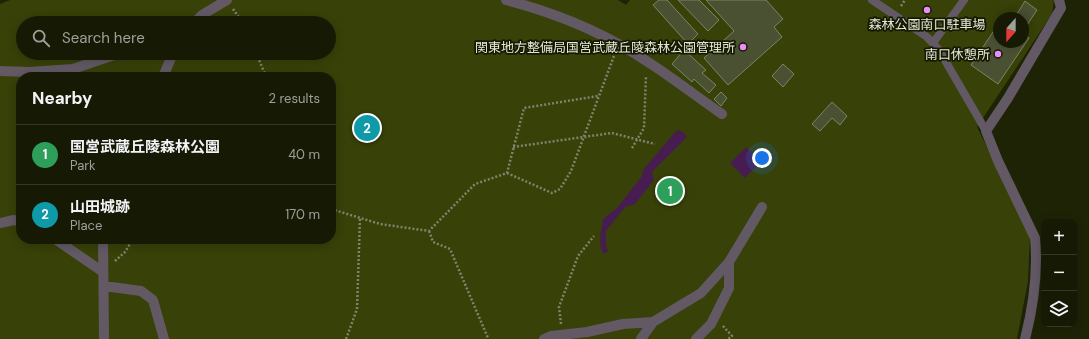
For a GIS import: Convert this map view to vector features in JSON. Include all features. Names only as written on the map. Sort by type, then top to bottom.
[{"type":"street","points":[[201,16],[227,0]]},
{"type":"street","points":[[506,0],[530,6],[581,26],[618,44],[647,61],[722,114]]},
{"type":"street","points":[[1025,339],[1032,299],[1036,250],[1035,238],[998,161],[986,131],[1008,98],[1061,8],[1059,0]]},
{"type":"street","points":[[0,71],[29,72],[73,69],[99,60]]},
{"type":"street","points":[[165,72],[170,60]]},
{"type":"street","points":[[641,339],[653,322],[701,294],[729,262],[762,207]]},
{"type":"street","points":[[0,223],[16,221]]},
{"type":"street","points":[[61,244],[103,272]]},
{"type":"street","points":[[103,244],[104,339]]},
{"type":"street","points":[[696,339],[711,324],[729,288],[729,262]]},
{"type":"street","points":[[104,286],[141,291],[153,300],[164,339]]},
{"type":"street","points":[[544,339],[551,336],[587,332],[623,324],[653,322]]},
{"type":"lane","points":[[872,0],[927,37],[933,43],[939,50],[986,131]]},
{"type":"lane","points":[[933,43],[964,0]]},
{"type":"path","points":[[900,9],[906,0]]},
{"type":"path","points":[[429,231],[475,184],[506,173],[552,193],[560,189],[571,171],[618,44]]},
{"type":"path","points":[[259,60],[264,72]]},
{"type":"path","points":[[632,148],[644,128],[647,61]]},
{"type":"path","points":[[506,173],[524,108],[598,96]]},
{"type":"path","points":[[513,147],[612,133],[655,144]]},
{"type":"path","points":[[336,210],[380,224],[429,231]]},
{"type":"path","points":[[346,339],[357,309],[360,217]]},
{"type":"path","points":[[429,231],[433,242],[450,249],[488,339],[482,339]]},
{"type":"path","points":[[561,335],[559,307],[578,256],[594,236]]},
{"type":"path","points":[[103,272],[125,252],[130,244]]},
{"type":"green space","points":[[10,0],[618,0],[626,5],[630,0],[1054,0],[1052,14],[977,127],[1030,233],[1028,281],[1017,339],[0,339],[0,4]]},
{"type":"shaded area","points":[[677,130],[683,132],[687,137],[652,172],[654,180],[635,204],[625,207],[606,231],[606,246],[608,251],[604,254],[600,241],[603,219],[617,208],[642,176],[643,170]]},
{"type":"shaded area","points":[[746,147],[761,162],[745,178],[730,163]]},
{"type":"building","points":[[659,0],[667,0],[698,34],[688,44],[653,5]]},
{"type":"building","points":[[678,0],[699,0],[719,20],[708,31]]},
{"type":"building","name":"関東地方整備局国営武蔵丘陵森林公園管理所","points":[[706,0],[766,0],[783,19],[774,27],[782,37],[728,85],[704,58],[734,31]]},
{"type":"building","points":[[1025,1],[1037,10],[1029,22],[1029,12],[1018,12]]},
{"type":"building","name":"南口休憩所","points":[[993,32],[993,48],[1022,48],[998,84],[971,65]]},
{"type":"building","points":[[684,50],[706,70],[702,73],[716,85],[709,93],[694,79],[692,82],[672,64]]},
{"type":"building","points":[[783,64],[794,74],[783,87],[772,76]]},
{"type":"building","points":[[721,92],[727,98],[721,106],[714,99]]},
{"type":"building","points":[[832,102],[847,116],[840,125],[832,118],[820,131],[812,124]]},
{"type":"place","name":"森林公園南口駐車場","points":[[927,10]]},
{"type":"place","name":"関東地方整備局国営武蔵丘陵森林公園管理所","points":[[743,47]]},
{"type":"place","name":"南口休憩所","points":[[998,54]]},
{"type":"place","name":"山田城跡","points":[[367,128]]},
{"type":"place","name":"国営武蔵丘陵森林公園","points":[[670,191]]}]
